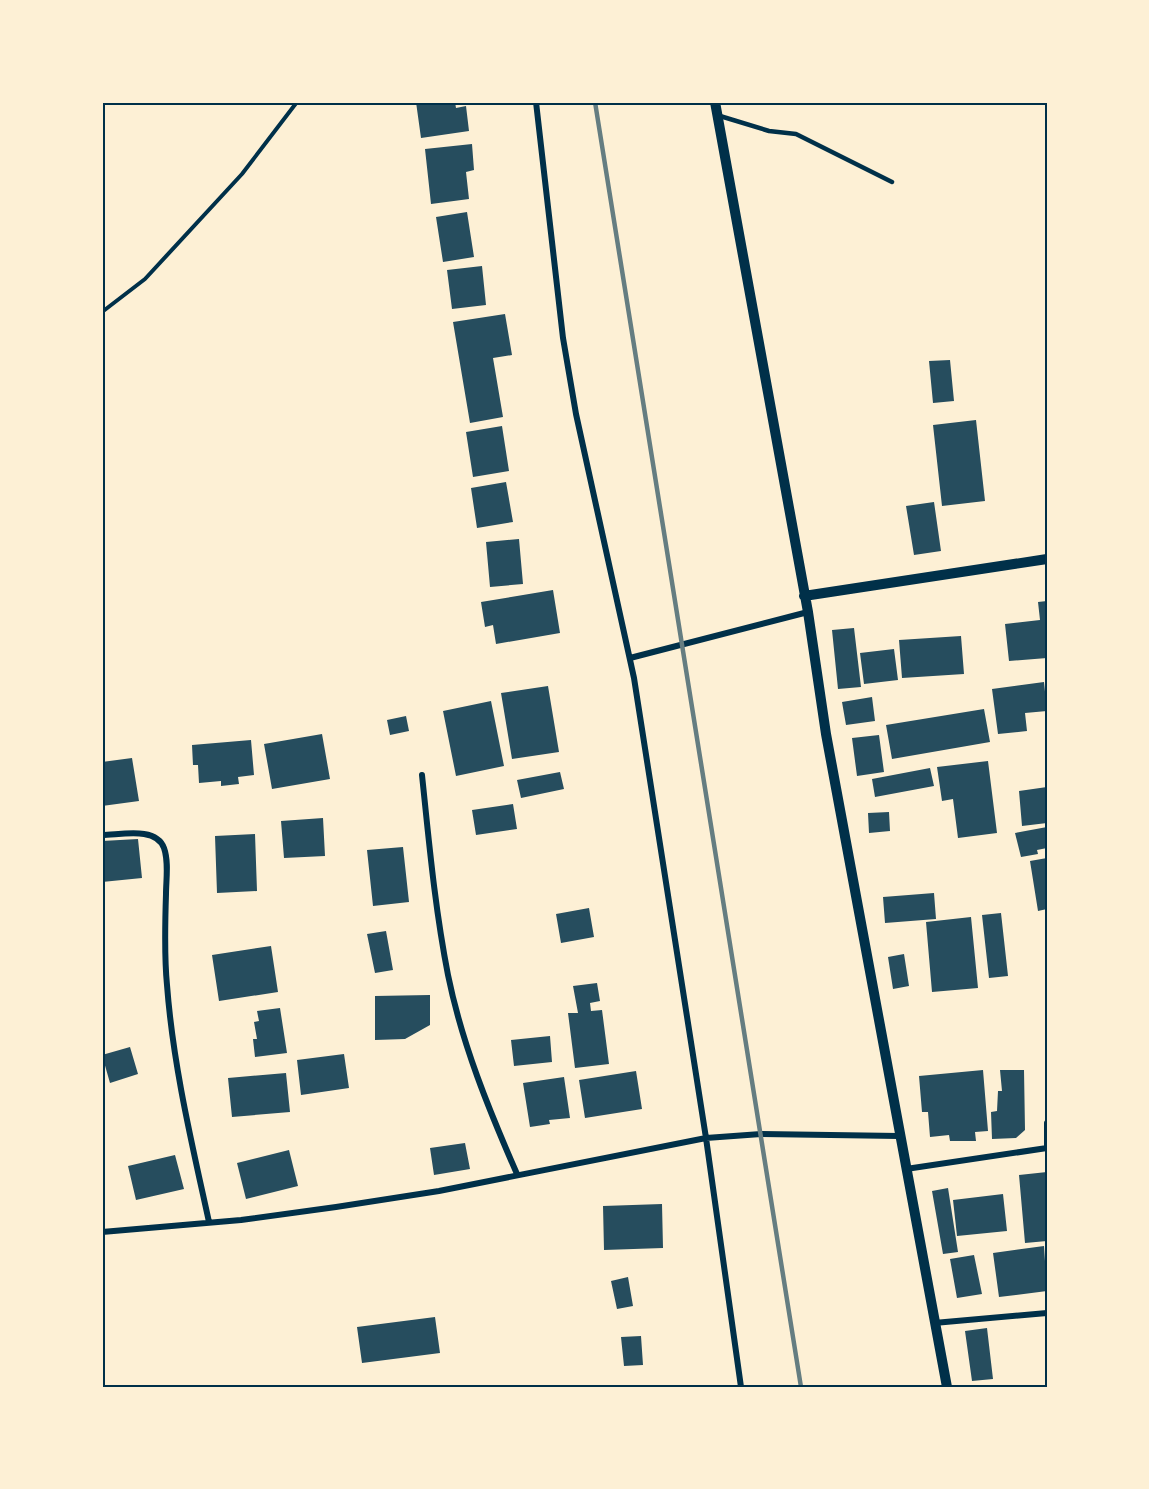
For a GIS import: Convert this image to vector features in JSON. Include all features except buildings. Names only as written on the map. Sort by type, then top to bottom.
[{"type":"street","points":[[536,102],[563,338],[576,414],[630,658],[706,1138],[741,1387]]},
{"type":"street","points":[[715,102],[808,612],[826,734],[946,1387]]},
{"type":"street","points":[[804,596],[1047,559]]},
{"type":"street","points":[[630,658],[808,612]]},
{"type":"street","points":[[422,775],[437,910],[448,976],[468,1048],[494,1122],[517,1174]]},
{"type":"street","points":[[102,835],[145,834],[157,838],[164,848],[166,974],[169,1011],[189,1131],[209,1222]]},
{"type":"street","points":[[906,1169],[1047,1148],[1047,1123]]},
{"type":"street","points":[[102,1232],[241,1220],[370,1202],[439,1191],[706,1138],[761,1134],[899,1136]]},
{"type":"street","points":[[934,1323],[1047,1313]]},
{"type":"lane","points":[[717,116],[769,131],[796,134],[892,182]]},
{"type":"path","points":[[102,312],[153,271],[242,174],[297,102]]},
{"type":"railway","points":[[595,102],[801,1387]]}]
